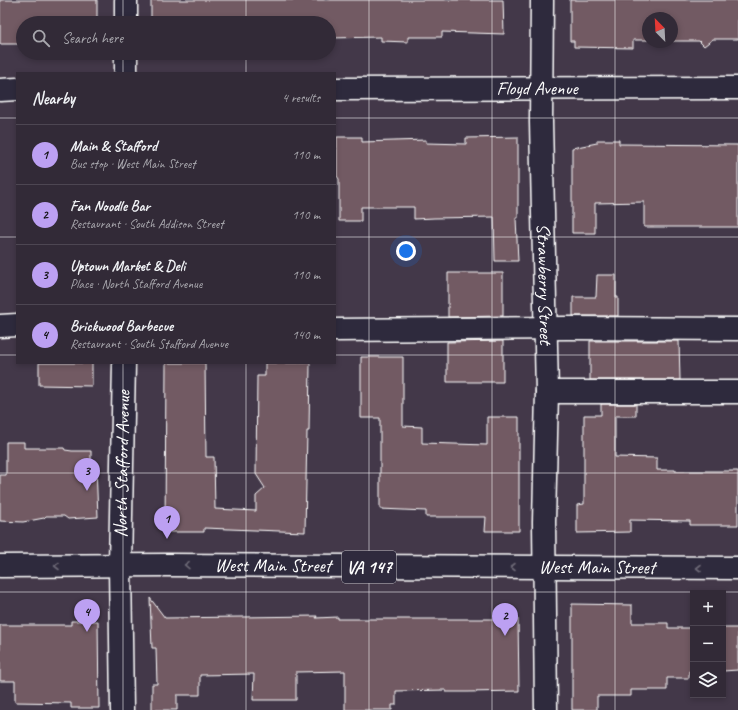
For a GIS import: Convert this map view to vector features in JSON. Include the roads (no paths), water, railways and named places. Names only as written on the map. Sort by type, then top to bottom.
[{"type":"street","points":[[126,0],[126,16]]},
{"type":"street","name":"Strawberry Street","points":[[542,0],[540,90],[547,392],[544,522],[546,567],[546,710]]},
{"type":"street","points":[[126,60],[126,72]]},
{"type":"street","name":"Floyd Avenue","points":[[336,89],[540,90],[738,88]]},
{"type":"street","points":[[0,90],[16,90]]},
{"type":"street","points":[[0,326],[16,326]]},
{"type":"street","points":[[336,330],[545,328],[738,329]]},
{"type":"street","name":"North Stafford Avenue","points":[[122,710],[120,566],[124,364]]},
{"type":"street","points":[[547,392],[738,392]]},
{"type":"street","name":"West Main Street","points":[[0,566],[738,568]]},
{"type":"place","name":"Uptown Market & Deli","points":[[87,491]]},
{"type":"place","name":"Main & Stafford","points":[[167,539]]},
{"type":"place","name":"Brickwood Barbecue","points":[[87,632]]},
{"type":"place","name":"Fan Noodle Bar","points":[[505,636]]}]
